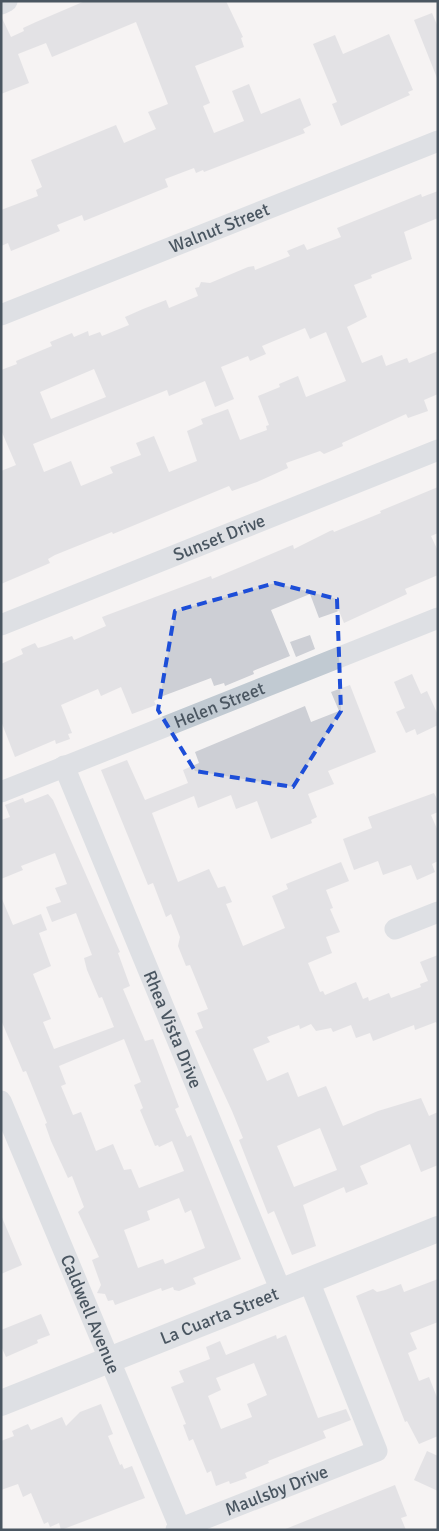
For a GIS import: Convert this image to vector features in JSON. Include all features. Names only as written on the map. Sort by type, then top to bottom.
[{"type":"street","points":[[1,4],[7,1]]},
{"type":"street","name":"Walnut Street","points":[[1,315],[438,141]]},
{"type":"street","name":"Sunset Drive","points":[[1,625],[438,450]]},
{"type":"street","name":"Helen Street","points":[[1,792],[438,618]]},
{"type":"street","name":"Rhea Vista Drive","points":[[64,766],[282,1291]]},
{"type":"street","points":[[395,929],[438,912]]},
{"type":"street","name":"Caldwell Avenue","points":[[1,1101],[110,1360],[178,1529]]},
{"type":"street","name":"La Cuarta Street","points":[[1,1403],[438,1229]]},
{"type":"street","name":"Maulsby Drive","points":[[178,1529],[377,1451],[309,1281]]},
{"type":"highlighted area","points":[[275,583],[337,599],[341,711],[293,787],[195,771],[158,710],[175,611]]},
{"type":"building","points":[[85,1],[226,1],[243,37],[241,38],[244,47],[195,66],[210,103],[203,106],[214,133],[244,121],[232,91],[249,84],[261,114],[300,98],[311,125],[303,129],[305,133],[204,172],[203,170],[196,173],[194,168],[165,179],[168,187],[84,221],[82,215],[57,225],[60,231],[11,251],[8,243],[1,246],[1,210],[38,196],[36,190],[42,187],[31,160],[116,125],[124,143],[156,129],[148,112],[168,104],[136,22],[52,57],[46,43],[18,54],[29,83],[1,94],[1,16],[11,37],[24,31],[23,28]]},
{"type":"building","points":[[432,13],[438,27],[437,78],[414,20]]},
{"type":"building","points":[[389,34],[413,90],[408,92],[410,95],[341,126],[332,104],[337,102],[313,44],[335,35],[343,54]]},
{"type":"building","points":[[438,191],[438,218],[404,232],[412,259],[371,275],[372,278],[354,285],[367,317],[347,327],[362,363],[382,355],[386,366],[407,358],[409,363],[438,351],[438,394],[424,400],[428,411],[408,418],[406,414],[342,443],[343,446],[324,454],[320,451],[286,463],[288,468],[257,482],[232,491],[229,486],[113,534],[112,532],[55,555],[48,559],[50,563],[1,584],[1,471],[16,465],[1,430],[1,370],[17,364],[16,361],[52,346],[50,342],[72,333],[74,337],[88,331],[89,336],[100,332],[102,336],[129,325],[125,317],[143,309],[166,300],[169,308],[198,296],[195,288],[199,287],[201,282],[210,283],[248,267],[254,266],[255,270],[290,256],[287,251],[304,244],[307,250],[341,237],[337,228],[421,194],[422,197]],"holes":[[[305,328],[310,339],[326,332],[346,381],[306,397],[298,376],[279,384],[280,387],[258,396],[269,425],[266,426],[267,430],[240,440],[228,409],[201,419],[203,424],[187,431],[197,461],[169,472],[154,436],[136,443],[141,455],[110,467],[113,473],[81,486],[71,461],[44,472],[33,444],[167,390],[169,396],[205,381],[215,407],[234,399],[221,367],[248,356],[250,361],[266,354],[262,346]],[[94,369],[106,397],[51,419],[40,392]]]},
{"type":"building","points":[[438,487],[438,533],[431,536],[438,551],[438,575],[405,589],[407,594],[344,623],[339,611],[319,618],[310,594],[271,610],[290,656],[253,671],[254,674],[225,686],[224,683],[214,686],[211,678],[163,696],[154,701],[156,705],[132,714],[121,687],[101,696],[98,689],[61,705],[72,733],[68,734],[70,739],[56,744],[55,740],[15,757],[1,721],[1,664],[23,654],[21,649],[35,643],[38,648],[72,636],[74,640],[106,626],[102,617],[211,576],[212,579],[290,546],[293,545],[294,549],[330,531],[333,530],[334,532],[381,513],[380,511]]},
{"type":"building","points":[[310,635],[315,649],[296,657],[290,642]]},
{"type":"building","points":[[412,674],[421,694],[427,691],[438,715],[438,725],[417,735],[415,729],[406,733],[396,712],[405,708],[394,682]]},
{"type":"building","points":[[350,685],[376,752],[328,771],[334,784],[308,794],[317,817],[311,820],[312,823],[271,839],[257,801],[236,809],[231,795],[198,808],[194,796],[152,813],[178,882],[209,869],[218,888],[225,886],[232,902],[226,904],[243,946],[285,928],[272,896],[288,889],[286,884],[341,862],[349,881],[326,890],[333,908],[330,909],[340,932],[326,937],[332,953],[308,963],[320,992],[323,991],[325,995],[356,982],[363,999],[368,997],[369,1001],[389,993],[391,998],[421,987],[420,984],[428,981],[420,962],[438,955],[438,1025],[436,1022],[415,1030],[414,1025],[373,1041],[370,1033],[356,1038],[351,1025],[333,1032],[331,1028],[316,1031],[311,1024],[300,1029],[299,1025],[267,1037],[270,1042],[253,1049],[267,1081],[288,1072],[298,1097],[326,1086],[343,1126],[378,1111],[421,1098],[429,1116],[438,1112],[438,1165],[421,1172],[410,1144],[360,1166],[368,1184],[346,1193],[344,1187],[303,1205],[316,1246],[292,1255],[274,1211],[268,1214],[239,1140],[243,1138],[195,1031],[203,1028],[197,1013],[208,1009],[190,965],[186,966],[178,946],[180,937],[171,914],[166,917],[153,883],[148,885],[101,770],[127,760],[145,800],[188,783],[183,770],[199,763],[195,752],[305,706],[311,722],[339,711],[331,692]],"holes":[[[320,1128],[337,1170],[294,1187],[277,1146]]]},
{"type":"building","points":[[434,793],[438,801],[438,812],[431,815],[438,831],[438,861],[432,864],[435,872],[417,880],[411,865],[383,875],[378,861],[354,870],[343,839],[372,828],[368,817]]},
{"type":"building","points":[[48,794],[53,800],[120,952],[118,953],[130,986],[123,989],[145,1041],[153,1039],[179,1107],[175,1109],[187,1137],[191,1135],[241,1259],[193,1278],[196,1284],[179,1291],[174,1290],[173,1287],[162,1291],[161,1288],[115,1305],[113,1300],[108,1301],[105,1294],[97,1293],[101,1285],[92,1260],[99,1257],[78,1212],[84,1207],[72,1176],[68,1178],[51,1141],[45,1124],[47,1123],[26,1071],[23,1072],[1,1020],[2,899],[13,925],[41,914],[47,930],[39,933],[51,966],[33,974],[51,1019],[43,1022],[54,1049],[114,1027],[102,997],[99,998],[87,970],[84,958],[92,955],[76,913],[52,922],[46,907],[61,902],[55,888],[67,884],[55,853],[21,866],[23,870],[1,879],[1,820],[10,817],[5,805],[23,798],[25,803]],"holes":[[[124,1039],[141,1082],[134,1085],[143,1108],[140,1110],[155,1146],[158,1145],[159,1147],[172,1141],[184,1171],[139,1188],[131,1169],[124,1170],[113,1144],[96,1151],[81,1112],[73,1115],[61,1086],[66,1084],[59,1066]],[[179,1198],[185,1213],[191,1210],[205,1248],[165,1264],[163,1259],[138,1268],[124,1230],[150,1220],[147,1211]]]},
{"type":"building","points":[[1,1215],[22,1265],[1,1274]]},
{"type":"building","points":[[438,1279],[438,1322],[410,1333],[417,1349],[408,1353],[419,1381],[429,1377],[438,1400],[438,1436],[419,1444],[407,1421],[405,1422],[356,1296],[373,1289],[377,1292],[401,1284],[404,1292]]},
{"type":"building","points":[[41,1314],[50,1335],[37,1340],[38,1343],[6,1357],[1,1346],[1,1330]]},
{"type":"building","points":[[276,1335],[277,1339],[286,1335],[318,1418],[346,1409],[351,1420],[323,1431],[326,1438],[268,1461],[269,1463],[245,1473],[247,1478],[230,1484],[229,1481],[216,1486],[211,1471],[207,1473],[193,1439],[189,1441],[183,1425],[186,1424],[171,1387],[184,1382],[179,1371],[210,1359],[206,1347],[220,1341],[226,1355]],"holes":[[[254,1363],[267,1395],[247,1404],[252,1417],[221,1429],[208,1396],[221,1390],[216,1378]]]},
{"type":"building","points":[[101,1404],[113,1434],[108,1436],[120,1465],[122,1464],[124,1469],[132,1466],[145,1498],[61,1530],[59,1523],[50,1527],[48,1522],[44,1524],[31,1493],[23,1497],[18,1484],[1,1490],[1,1441],[14,1436],[12,1431],[28,1424],[31,1430],[62,1417],[66,1426],[80,1412]]},
{"type":"building","points":[[427,1451],[438,1456],[438,1491],[414,1480]]},
{"type":"building","points":[[395,1485],[407,1516],[401,1518],[406,1530],[283,1530]]}]
